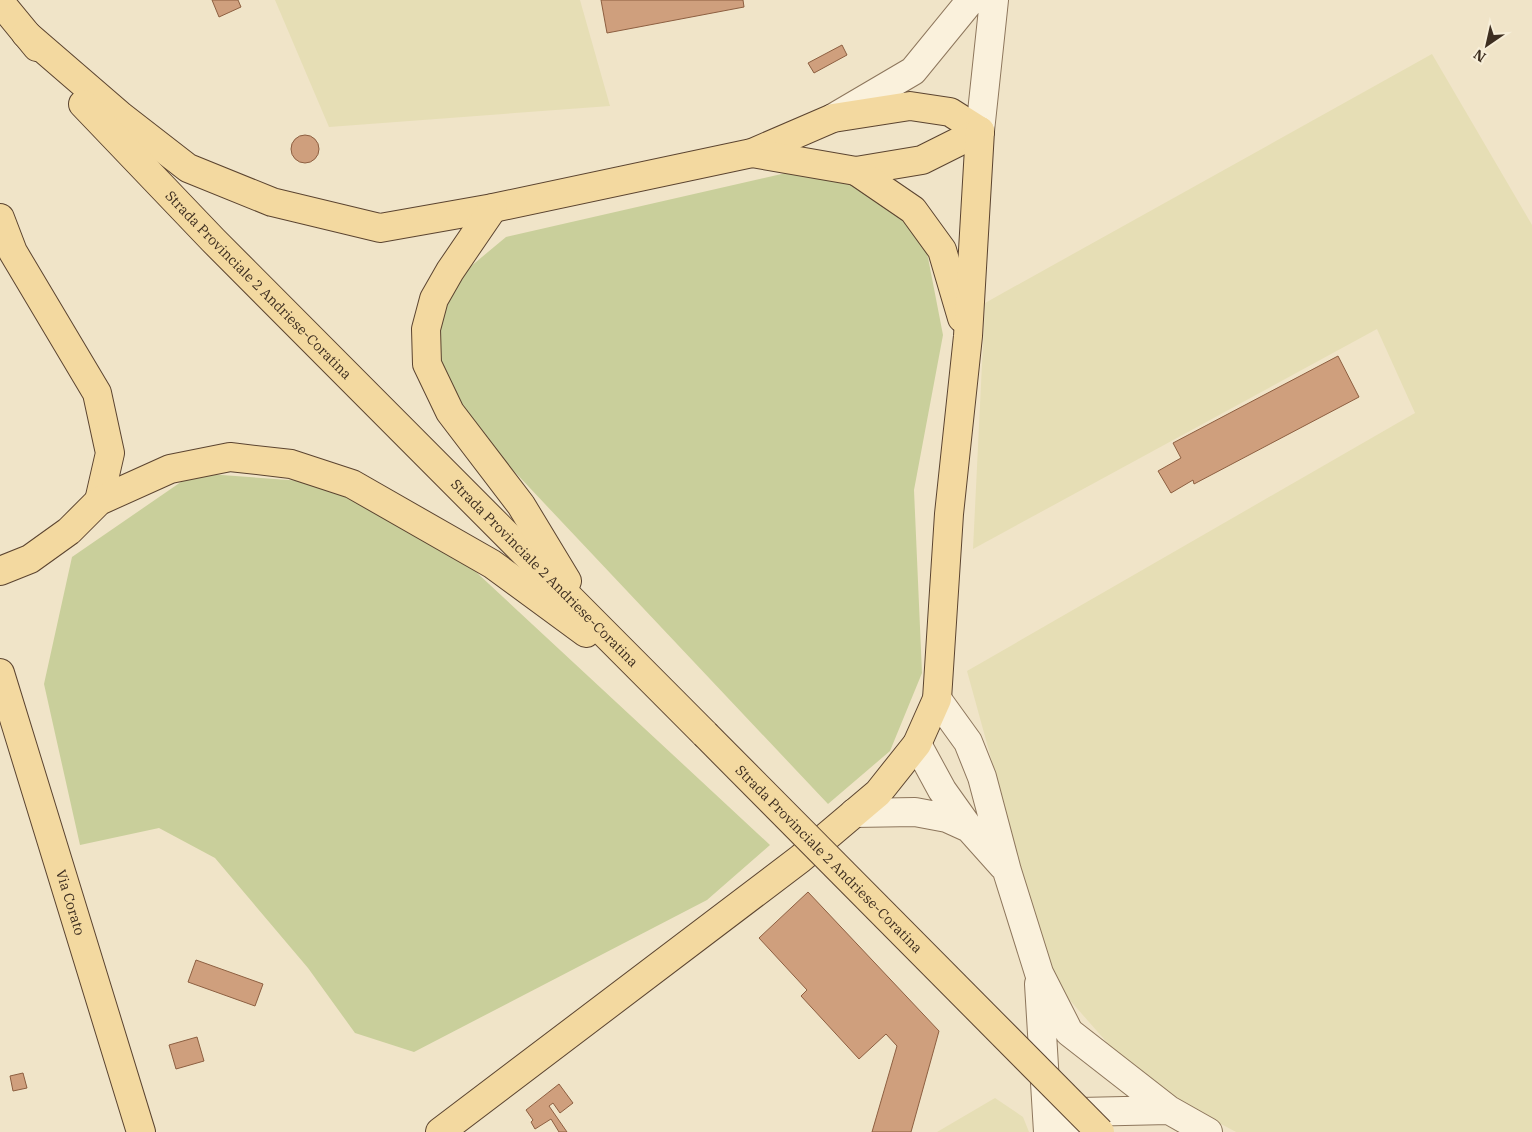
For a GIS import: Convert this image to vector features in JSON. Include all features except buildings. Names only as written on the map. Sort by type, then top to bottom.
[{"type":"main road","name":"Strada Provinciale 2 Andriese-Coratina","points":[[0,2],[83,104],[213,240],[1100,1132]]},
{"type":"main road","points":[[26,34],[121,116],[188,168],[272,202],[380,228],[493,208],[752,152],[833,118],[910,106],[950,112],[980,131]]},
{"type":"main road","points":[[752,152],[856,171],[922,160],[980,131]]},
{"type":"main road","points":[[440,1132],[800,859],[878,793],[917,744],[937,699],[949,514],[968,336],[980,131]]},
{"type":"main road","points":[[856,171],[913,210],[942,250],[968,336]]},
{"type":"main road","points":[[493,208],[450,271],[434,299],[426,329],[427,364],[450,412],[521,505],[591,619]]},
{"type":"main road","points":[[0,218],[13,252],[97,393],[110,453],[99,501]]},
{"type":"main road","points":[[0,571],[30,559],[69,531],[99,501],[170,469],[230,457],[291,464],[352,484],[492,564],[660,688]]},
{"type":"main road","name":"Via Corato","points":[[0,673],[141,1132]]},
{"type":"street","points":[[833,118],[913,71],[971,0]]},
{"type":"street","points":[[980,131],[994,0]]},
{"type":"street","points":[[937,699],[968,742],[982,777],[1039,973],[1069,1032],[1169,1110],[1208,1132]]},
{"type":"street","points":[[917,744],[942,790],[969,828],[1008,871]]},
{"type":"street","points":[[854,813],[915,812],[947,818],[969,828]]},
{"type":"street","points":[[1039,973],[1048,1132]]},
{"type":"street","points":[[1064,1132],[1080,1112],[1169,1110]]},
{"type":"shaded area","points":[[275,0],[580,0],[610,106],[329,127]]},
{"type":"shaded area","points":[[1432,54],[1532,225],[1532,1132],[1236,1132],[1141,1081],[1052,980],[967,671],[1415,413],[1377,329],[973,549],[985,303]]},
{"type":"shaded area","points":[[995,1098],[1023,1117],[1029,1132],[937,1132]]},
{"type":"green space","points":[[799,170],[851,177],[924,237],[943,335],[914,490],[922,673],[890,751],[828,804],[461,415],[434,341],[452,282],[506,237]]},
{"type":"green space","points":[[194,473],[316,482],[447,545],[770,845],[707,900],[414,1052],[355,1033],[308,968],[215,858],[159,828],[80,845],[44,684],[72,557]]}]
